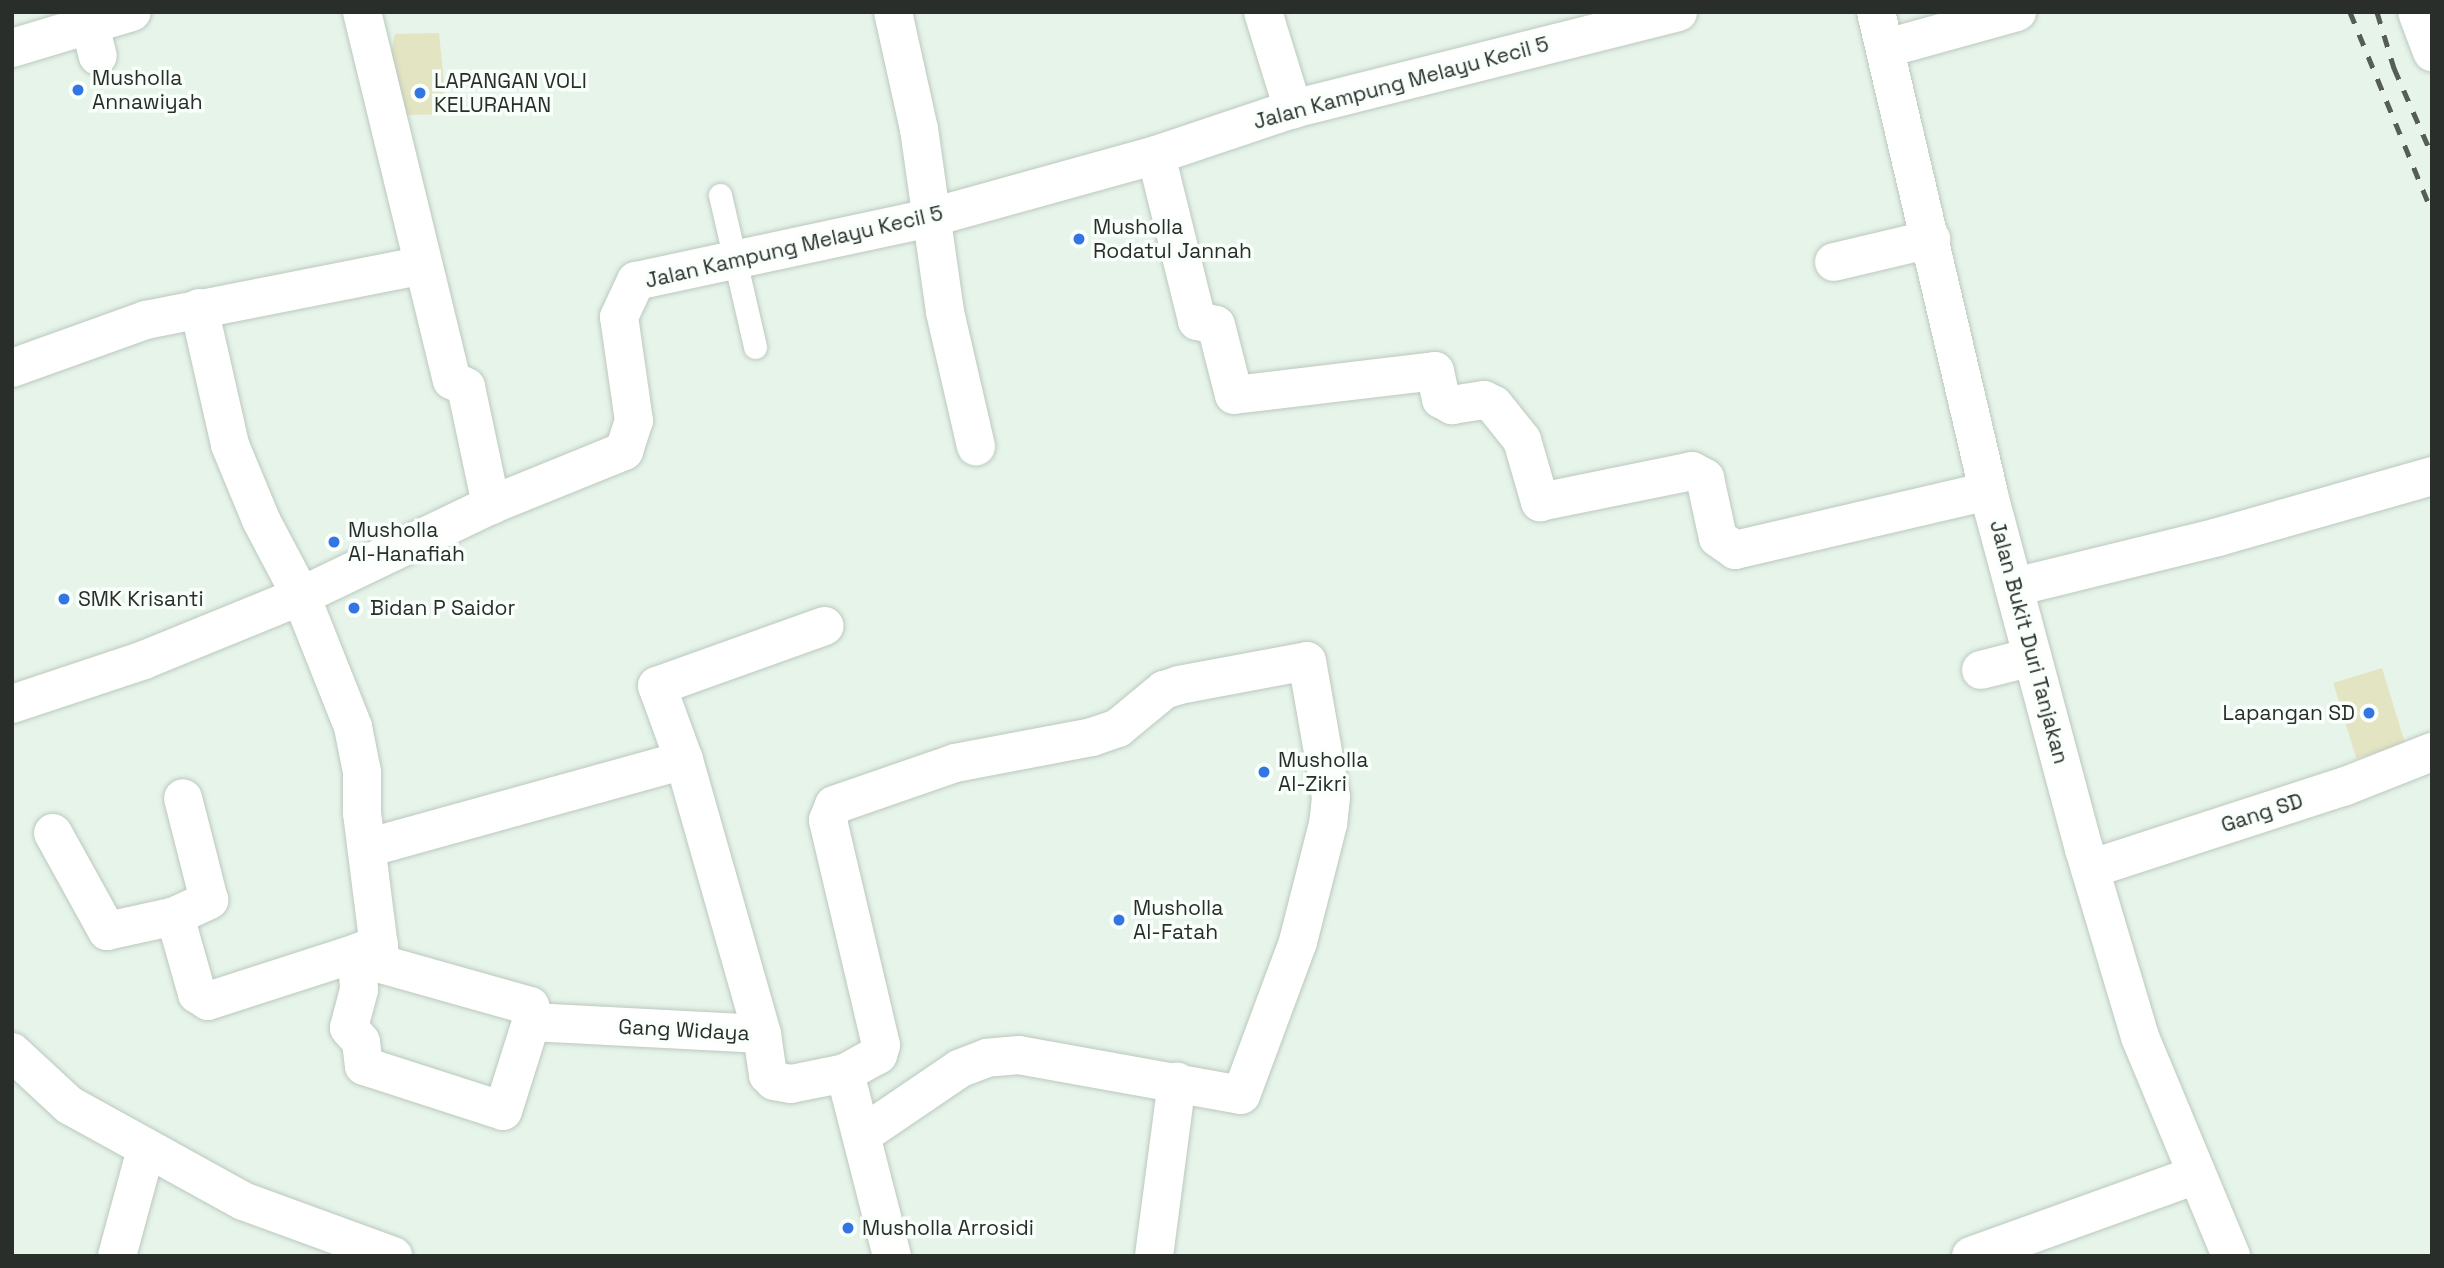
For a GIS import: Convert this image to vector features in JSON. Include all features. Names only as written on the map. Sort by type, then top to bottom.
[{"type":"street","points":[[12,48],[94,40],[132,12]]},
{"type":"street","points":[[362,12],[452,380],[466,387],[491,505]]},
{"type":"street","points":[[893,12],[919,129],[929,218],[976,446]]},
{"type":"street","points":[[1263,12],[1293,109]]},
{"type":"street","name":"Jalan Kampung Melayu Kecil 5","points":[[12,704],[144,660],[301,596],[491,505],[624,451],[634,421],[619,317],[626,295],[636,281],[929,218],[1156,155],[1293,109],[1575,24],[1678,12]]},
{"type":"street","name":"Jalan Bukit Duri Tanjakan","points":[[1876,12],[1887,48],[1988,491],[2090,869],[2140,1037],[2231,1256]]},
{"type":"street","points":[[1887,48],[2017,12]]},
{"type":"street","points":[[2417,12],[2432,52]]},
{"type":"street","points":[[1156,155],[1197,321],[1216,325],[1234,395],[1435,370],[1441,399],[1452,405],[1484,400],[1494,405],[1515,431],[1522,440],[1540,502],[1692,471],[1705,478],[1718,538],[1735,551],[1988,491]]},
{"type":"street","points":[[1834,262],[1931,239]]},
{"type":"street","points":[[12,368],[146,320],[423,265]]},
{"type":"street","points":[[200,308],[230,445],[261,520],[301,596],[353,727],[362,772],[367,848],[368,949],[349,1028],[361,1042],[364,1066],[503,1111],[531,1022],[530,1006],[385,968],[368,949]]},
{"type":"street","points":[[2015,587],[2218,537],[2432,476]]},
{"type":"street","points":[[762,1034],[684,760],[657,685],[825,626]]},
{"type":"street","points":[[1981,670],[2032,657]]},
{"type":"street","points":[[862,1135],[959,1069],[987,1058],[1019,1055],[1241,1095],[1298,942],[1331,797],[1307,661],[1179,685],[1164,690],[1118,728],[1092,737],[955,763],[834,805],[828,820],[881,1045],[862,1064],[862,1135],[892,1256]]},
{"type":"street","name":"Gang SD","points":[[2090,869],[2343,787],[2432,752]]},
{"type":"street","points":[[367,848],[684,760]]},
{"type":"street","points":[[53,833],[107,932],[175,916],[209,900],[183,798]]},
{"type":"street","points":[[175,916],[197,994],[208,1001],[368,949]]},
{"type":"street","name":"Gang Widaya","points":[[531,1022],[762,1034],[768,1075],[774,1081],[791,1084],[862,1064]]},
{"type":"street","points":[[12,1052],[44,1087],[69,1105],[243,1201],[393,1256]]},
{"type":"street","points":[[1154,1256],[1177,1082]]},
{"type":"street","points":[[117,1256],[146,1149]]},
{"type":"street","points":[[1971,1256],[2196,1175]]},
{"type":"lane","points":[[720,195],[755,346]]},
{"type":"green space","name":"LAPANGAN VOLI KELURAHAN","points":[[439,33],[447,114],[405,115],[387,72],[395,34]]},
{"type":"green space","name":"Lapangan SD","points":[[2382,668],[2405,744],[2356,758],[2333,683]]},
{"type":"railway","points":[[2350,12],[2432,212]]},
{"type":"railway","points":[[2377,12],[2394,68],[2432,155]]},
{"type":"place","name":"Musholla Annawiyah","points":[[78,90]]},
{"type":"place","name":"LAPANGAN VOLI KELURAHAN","points":[[420,93]]},
{"type":"place","name":"Musholla Rodatul Jannah","points":[[1079,239]]},
{"type":"place","name":"Musholla Al-Hanafiah","points":[[334,542]]},
{"type":"place","name":"SMK Krisanti","points":[[64,599]]},
{"type":"place","name":"Bidan P Saidor","points":[[354,608]]},
{"type":"place","name":"Lapangan SD","points":[[2369,713]]},
{"type":"place","name":"Musholla Al-Zikri","points":[[1264,772]]},
{"type":"place","name":"Musholla Al-Fatah","points":[[1119,920]]},
{"type":"place","name":"Musholla Arrosidi","points":[[848,1228]]}]
